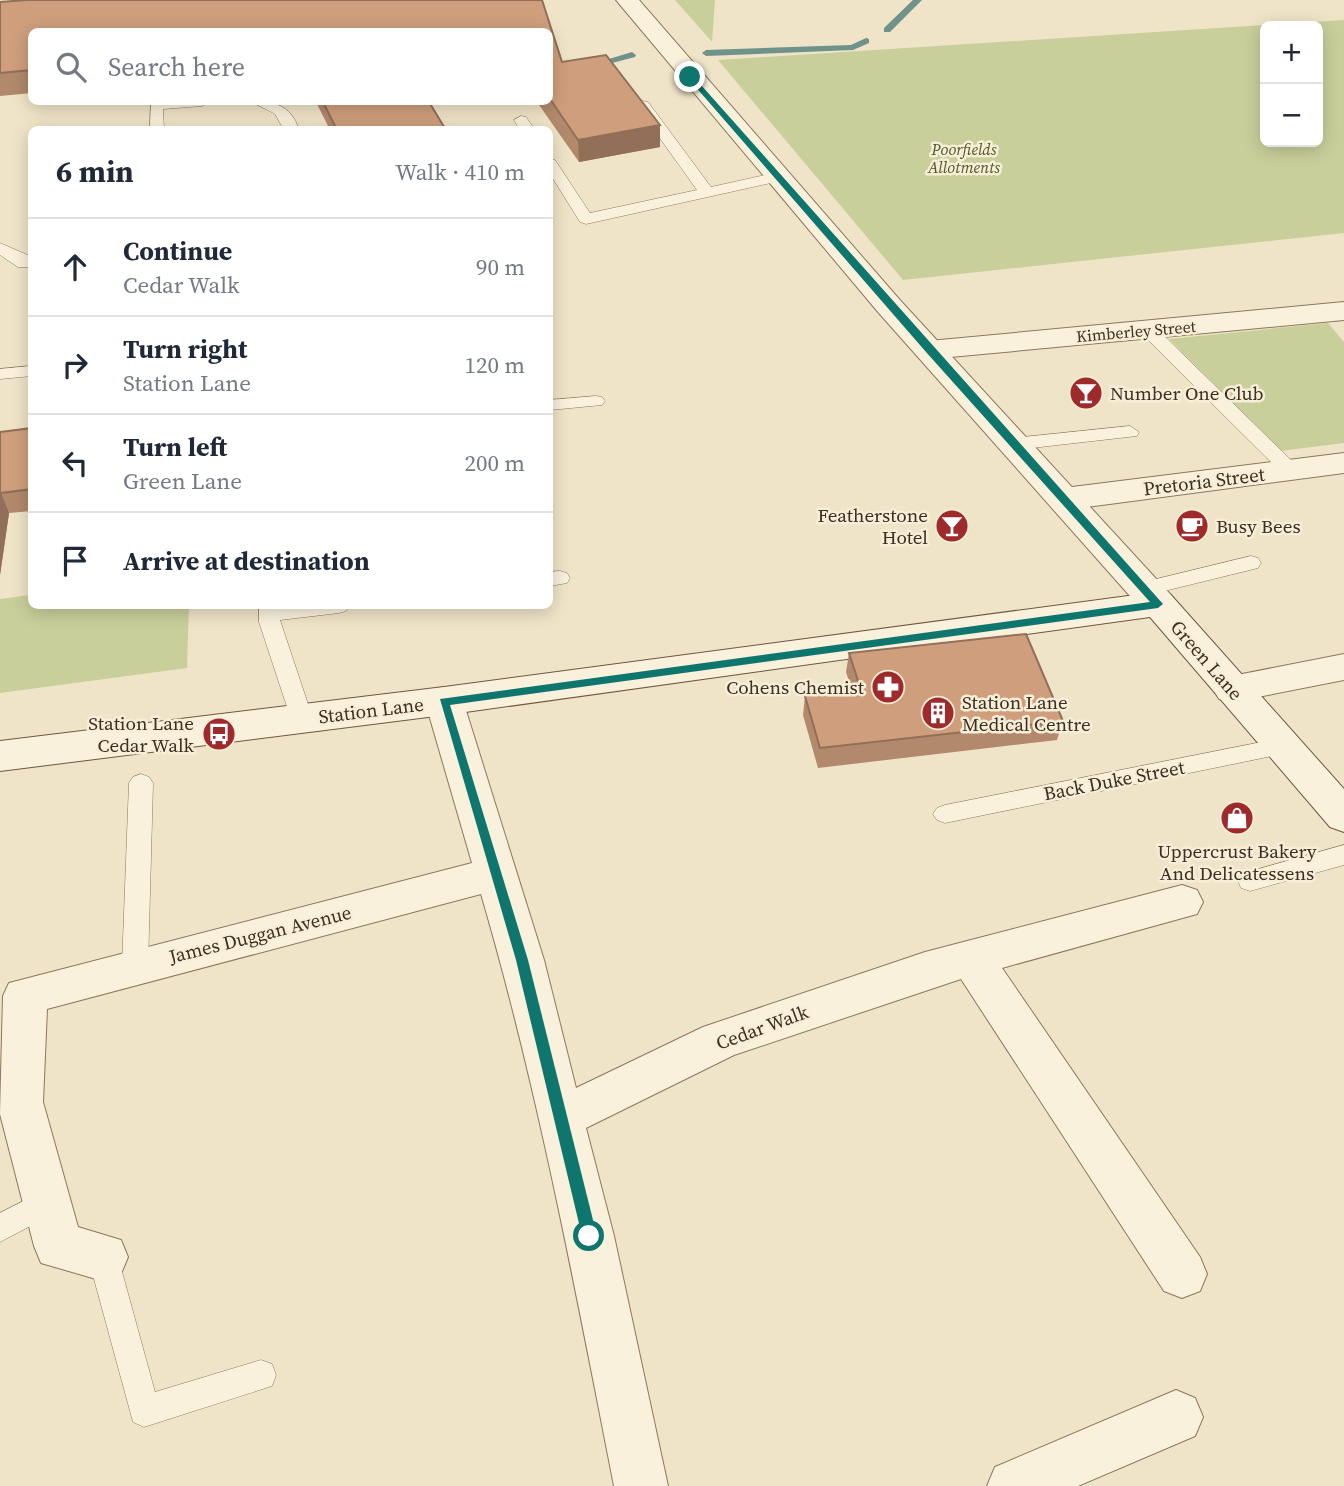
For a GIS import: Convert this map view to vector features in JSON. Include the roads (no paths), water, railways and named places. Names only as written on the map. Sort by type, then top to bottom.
[{"type":"street","name":"Green Lane","points":[[627,0],[929,350],[1282,746],[1340,807]]},
{"type":"street","name":"Kimberley Street","points":[[929,350],[1344,311]]},
{"type":"street","points":[[1318,466],[1344,489]]},
{"type":"street","name":"Pretoria Street","points":[[1064,499],[1318,466]]},
{"type":"street","name":"Station Lane","points":[[0,756],[444,701],[1151,597]]},
{"type":"street","points":[[1232,689],[1344,667]]},
{"type":"street","points":[[444,701],[522,960],[589,1236],[641,1486]]},
{"type":"street","name":"James Duggan Avenue","points":[[47,1202],[20,1102],[25,996],[135,965],[496,874]]},
{"type":"street","name":"Cedar Walk","points":[[560,1118],[719,1041],[925,970],[1182,902]]},
{"type":"street","points":[[972,959],[1182,1274]]},
{"type":"street","points":[[47,1202],[59,1246],[103,1257]]},
{"type":"street","points":[[1014,1486],[1176,1418]]},
{"type":"lane","points":[[635,93],[707,193]]},
{"type":"lane","points":[[156,105],[158,126]]},
{"type":"lane","points":[[272,105],[290,120],[291,126]]},
{"type":"lane","points":[[553,168],[586,219],[779,177]]},
{"type":"lane","points":[[0,248],[24,263],[28,262]]},
{"type":"lane","points":[[1148,330],[1318,466]]},
{"type":"lane","points":[[0,374],[28,372]]},
{"type":"lane","points":[[553,405],[596,401]]},
{"type":"lane","points":[[1014,444],[1130,432]]},
{"type":"lane","points":[[1151,597],[1251,563]]},
{"type":"lane","points":[[286,609],[269,610],[302,719]]},
{"type":"lane","name":"Back Duke Street","points":[[945,814],[1282,746]]},
{"type":"lane","points":[[135,965],[141,783]]},
{"type":"lane","points":[[1250,881],[1344,855]]},
{"type":"lane","points":[[0,1228],[47,1202]]},
{"type":"lane","points":[[103,1257],[144,1411],[261,1375]]},
{"type":"waterway","points":[[887,30],[918,0]]},
{"type":"waterway","points":[[706,53],[853,47],[866,41]]},
{"type":"waterway","points":[[593,65],[632,55]]},
{"type":"place","name":"Number One Club","points":[[1086,393]]},
{"type":"place","name":"Featherstone Hotel","points":[[952,526]]},
{"type":"place","name":"Busy Bees","points":[[1192,526]]},
{"type":"place","name":"Cohens Chemist","points":[[888,687]]},
{"type":"place","name":"Station Lane Medical Centre","points":[[938,713]]},
{"type":"place","name":"Station Lane Cedar Walk","points":[[219,734]]},
{"type":"place","name":"Uppercrust Bakery And Delicatessens","points":[[1237,818]]},
{"type":"park label","name":"Poorfields Allotments","points":[[964,158]]}]
